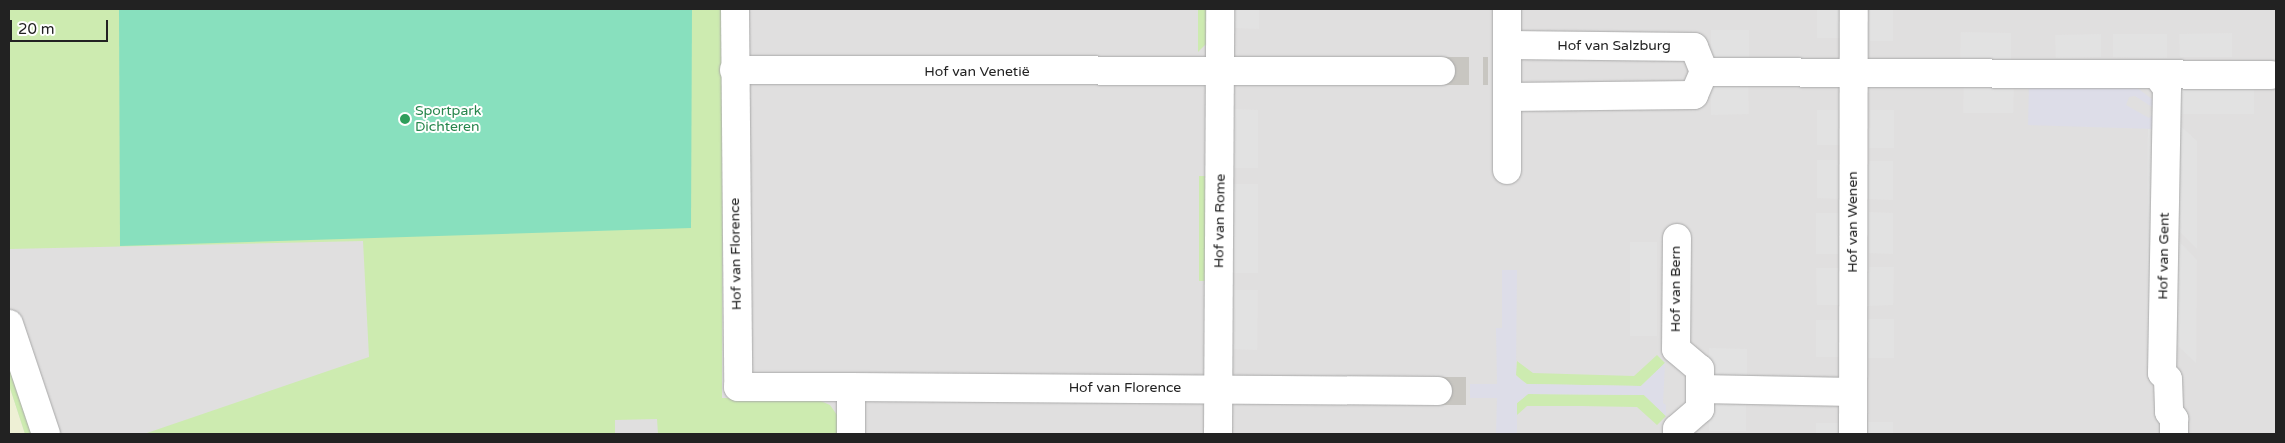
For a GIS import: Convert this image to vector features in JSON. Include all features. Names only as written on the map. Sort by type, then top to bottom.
[{"type":"street","name":"Hof van Florence","points":[[735,9],[738,387],[1218,388],[1438,391]]},
{"type":"street","name":"Hof van Rome","points":[[1218,434],[1220,9]]},
{"type":"street","points":[[1507,9],[1502,71],[1507,170]]},
{"type":"street","name":"Hof van Wenen","points":[[1853,434],[1854,9]]},
{"type":"street","name":"Hof van Salzburg","points":[[1502,71],[1694,47],[1704,72]]},
{"type":"street","name":"Hof van Venetië","points":[[734,70],[1220,73],[1441,72]]},
{"type":"street","points":[[1502,71],[1694,95],[1704,72],[2158,76],[2263,74]]},
{"type":"street","name":"Hof van Gent","points":[[2158,76],[2167,88],[2162,373],[2168,379],[2169,412],[2174,419],[2174,434]]},
{"type":"street","name":"Hof van Bern","points":[[1677,238],[1676,349],[1700,369],[1700,409],[1677,429],[1677,434]]},
{"type":"street","points":[[9,324],[46,434]]},
{"type":"street","points":[[851,387],[851,434]]},
{"type":"street","points":[[1700,389],[1853,392]]},
{"type":"shaded area","points":[[705,9],[2276,9],[2276,434],[19,434],[9,397],[9,233]]},
{"type":"shaded area","points":[[1234,9],[1259,9],[1259,29],[1234,28]]},
{"type":"shaded area","points":[[1817,9],[1841,9],[1841,38],[1817,38]]},
{"type":"shaded area","points":[[1870,9],[1893,9],[1893,41],[1870,41]]},
{"type":"shaded area","points":[[1711,30],[1749,30],[1749,58],[1711,58]]},
{"type":"shaded area","points":[[1961,32],[2011,33],[2011,62],[1960,62]]},
{"type":"shaded area","points":[[2232,33],[2232,57],[2180,57],[2179,34]]},
{"type":"shaded area","points":[[2101,34],[2101,57],[2056,58],[2055,35]]},
{"type":"shaded area","points":[[2113,34],[2167,34],[2167,58],[2113,57]]},
{"type":"shaded area","points":[[1964,83],[2014,84],[2013,113],[1963,113]]},
{"type":"shaded area","points":[[1748,86],[1749,114],[1711,115],[1711,87]]},
{"type":"shaded area","points":[[2029,87],[2136,87],[2157,103],[2155,129],[2028,125]],"holes":[[[2135,96],[2152,107],[2154,113],[2149,118],[2126,105],[2129,97]]]},
{"type":"shaded area","points":[[2175,88],[2254,88],[2254,114],[2175,114]]},
{"type":"shaded area","points":[[1234,109],[1258,110],[1258,168],[1233,168]]},
{"type":"shaded area","points":[[1817,110],[1840,110],[1840,145],[1817,145]]},
{"type":"shaded area","points":[[1870,110],[1894,110],[1894,148],[1869,148]]},
{"type":"shaded area","points":[[2175,121],[2197,141],[2197,249],[2175,227]]},
{"type":"shaded area","points":[[2148,129],[2155,129],[2154,366],[2147,366]]},
{"type":"shaded area","points":[[1817,160],[1840,160],[1840,199],[1817,198]]},
{"type":"shaded area","points":[[1869,161],[1893,161],[1893,200],[1869,199]]},
{"type":"shaded area","points":[[1233,184],[1258,184],[1258,273],[1233,273]]},
{"type":"shaded area","points":[[1869,212],[1893,213],[1893,254],[1869,253]]},
{"type":"shaded area","points":[[1816,213],[1840,213],[1840,254],[1816,254]]},
{"type":"shaded area","points":[[2175,237],[2197,260],[2196,363],[2175,343]]},
{"type":"shaded area","points":[[1630,242],[1657,242],[1657,336],[1630,336]]},
{"type":"shaded area","points":[[1869,267],[1894,267],[1893,305],[1868,306]]},
{"type":"shaded area","points":[[1816,268],[1840,268],[1839,305],[1817,305]]},
{"type":"shaded area","points":[[1502,270],[1517,270],[1516,376],[1527,384],[1641,386],[1665,363],[1663,403],[1666,405],[1666,416],[1644,395],[1528,394],[1517,403],[1517,434],[1496,434],[1497,398],[1470,398],[1470,384],[1497,384],[1496,328],[1502,328]]},
{"type":"shaded area","points":[[1233,290],[1258,290],[1257,350],[1233,349]]},
{"type":"shaded area","points":[[1868,319],[1894,319],[1894,358],[1868,358]]},
{"type":"shaded area","points":[[1816,320],[1840,320],[1839,357],[1816,357]]},
{"type":"shaded area","points":[[1709,348],[1747,349],[1747,375],[1709,374]]},
{"type":"shaded area","points":[[1709,403],[1746,405],[1746,431],[1709,431]]},
{"type":"shaded area","points":[[1868,422],[1893,422],[1893,434],[1868,434]]},
{"type":"shaded area","points":[[1816,423],[1839,423],[1839,434],[1816,434]]},
{"type":"green space","points":[[9,9],[723,9],[722,398],[816,399],[830,405],[837,415],[839,434],[658,434],[657,419],[615,420],[615,434],[144,434],[369,357],[363,241],[9,249]]},
{"type":"green space","name":"Sportpark Dichteren","points":[[119,9],[692,9],[691,228],[120,246]]},
{"type":"green space","points":[[1198,9],[1207,9],[1207,43],[1198,52]]},
{"type":"green space","points":[[1199,176],[1206,176],[1206,281],[1199,281]]},
{"type":"green space","points":[[1657,355],[1665,363],[1641,386],[1526,384],[1516,375],[1517,361],[1533,373],[1634,376]]},
{"type":"green space","points":[[9,365],[32,434],[25,434],[9,385]]},
{"type":"green space","points":[[9,385],[25,434],[9,434]]},
{"type":"green space","points":[[1528,394],[1644,395],[1666,416],[1657,425],[1637,407],[1581,406],[1527,406],[1517,415],[1517,403]]},
{"type":"tunnel","points":[[1441,71],[1488,71]]},
{"type":"tunnel","points":[[1438,391],[1470,391]]},
{"type":"place","name":"Sportpark Dichteren","points":[[405,119]]}]
